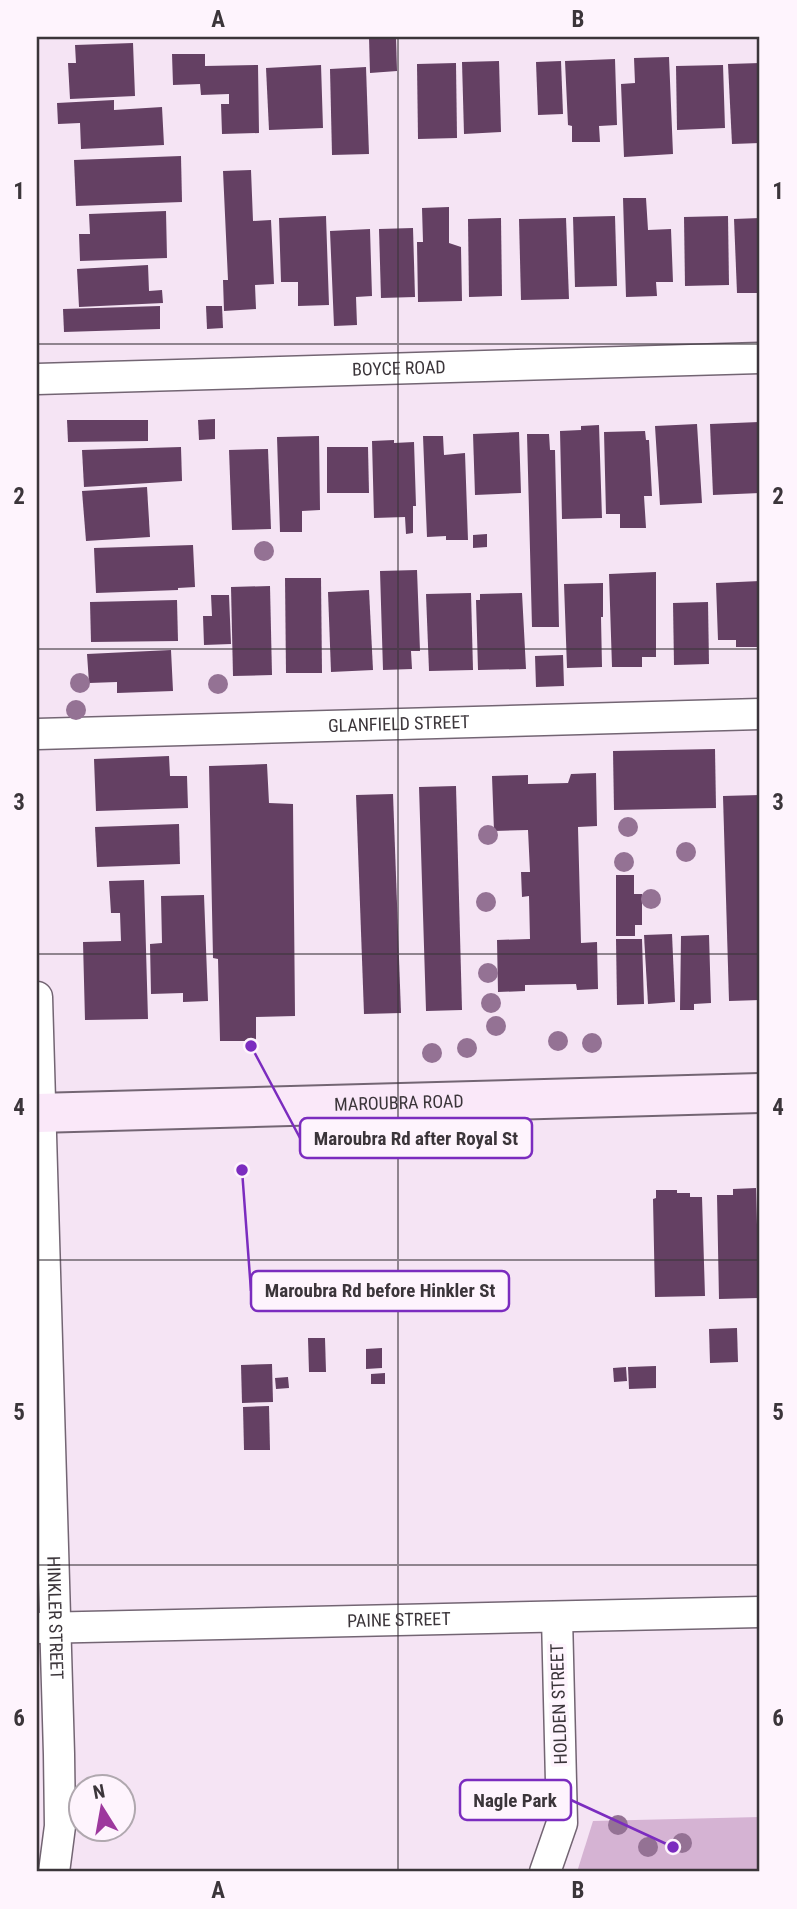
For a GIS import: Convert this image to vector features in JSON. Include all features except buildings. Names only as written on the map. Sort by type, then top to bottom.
[{"type":"main road","name":"MAROUBRA ROAD","points":[[38,1113],[760,1093]]},
{"type":"street","name":"BOYCE ROAD","points":[[37,379],[760,358]]},
{"type":"street","name":"GLANFIELD STREET","points":[[37,734],[760,714]]},
{"type":"street","name":"HINKLER STREET","points":[[37,997],[46,1628],[60,1826],[54,1872]]},
{"type":"street","name":"PAINE STREET","points":[[46,1628],[760,1612]]},
{"type":"street","name":"HOLDEN STREET","points":[[545,1872],[562,1824],[557,1617]]},
{"type":"shaded area","points":[[760,1817],[760,1872],[577,1872],[593,1821]]},
{"type":"place","name":"Maroubra Rd after Royal St","points":[[251,1046]]},
{"type":"place","name":"Maroubra Rd before Hinkler St","points":[[242,1170]]},
{"type":"place","name":"Nagle Park","points":[[673,1847]]}]
